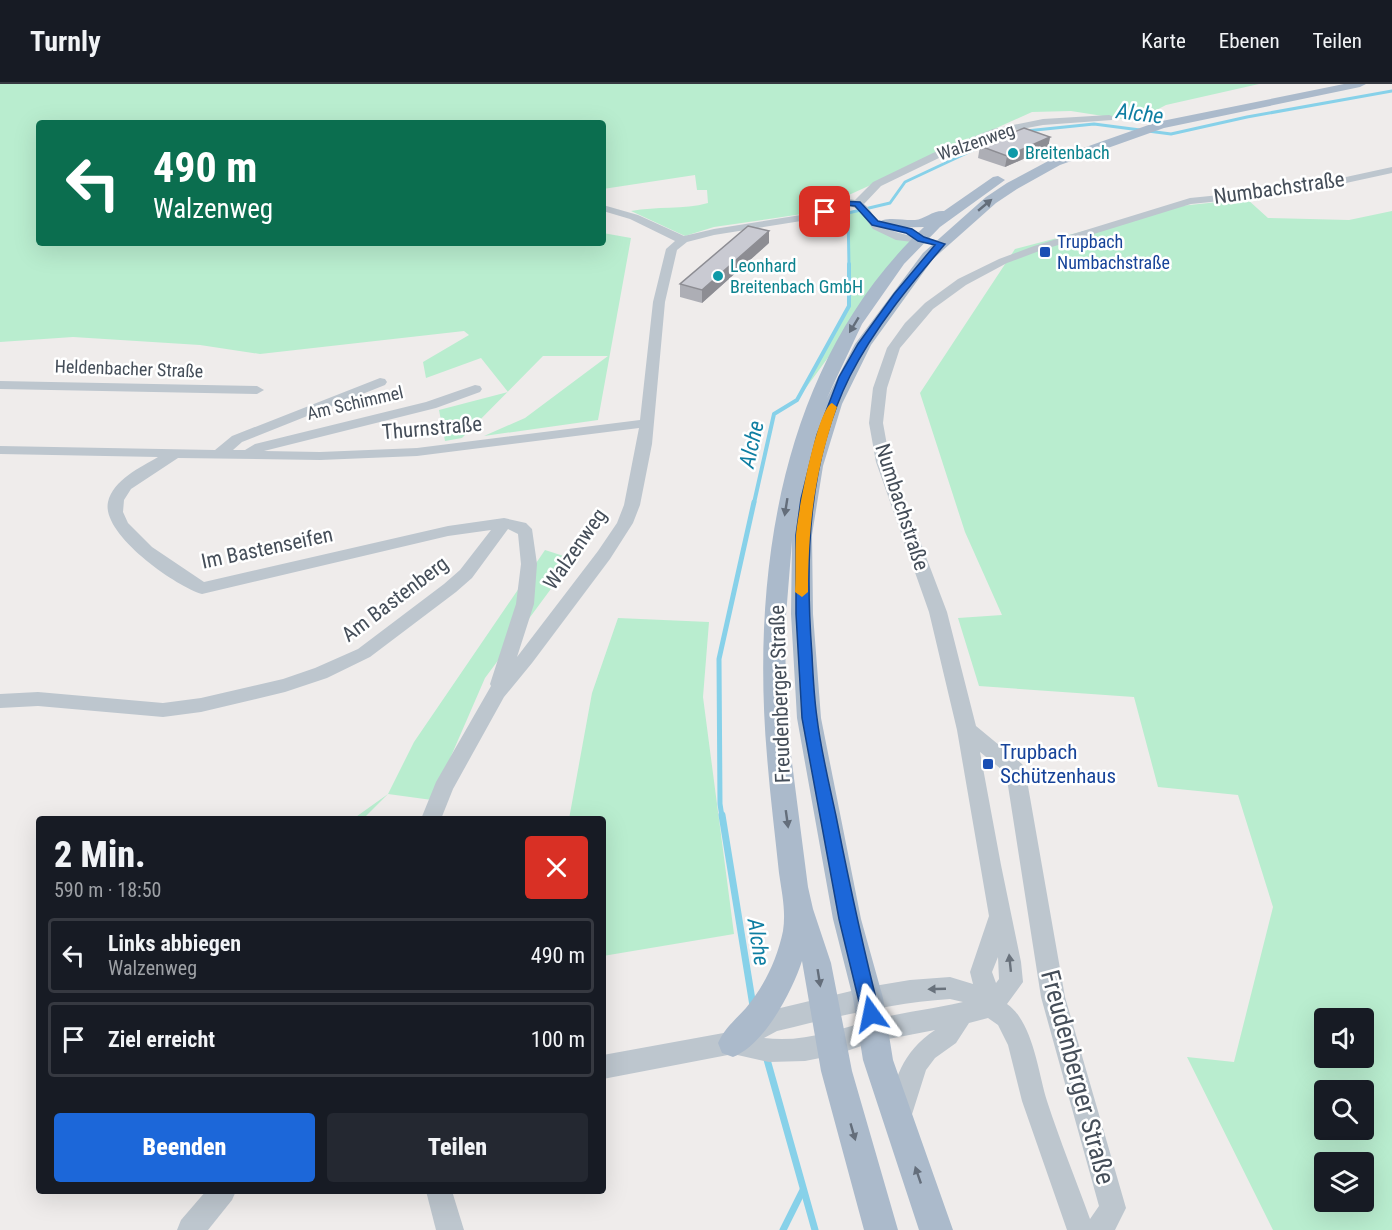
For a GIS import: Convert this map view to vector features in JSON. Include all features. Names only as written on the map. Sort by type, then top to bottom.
[{"type":"main road","name":"Freudenberger Straße","points":[[936,1230],[880,1069],[868,998],[848,919],[809,718],[802,614],[802,535],[807,499],[822,435],[844,377],[863,344],[928,256],[931,241],[953,208],[982,189],[1044,158],[1209,107],[1326,84]]},
{"type":"main road","name":"Freudenberger Straße","points":[[881,1230],[830,1045],[816,960],[799,908],[783,794],[774,664],[778,574],[788,497],[815,401],[835,358],[863,309],[886,277],[931,241],[1020,181],[1056,162],[1137,129],[1360,84]]},
{"type":"main road","points":[[879,224],[920,224],[953,208]]},
{"type":"main road","points":[[733,1043],[770,1013],[791,957],[797,933],[799,908]]},
{"type":"street","name":"Walzenweg","points":[[862,208],[877,184],[937,155],[996,131],[1042,122],[1109,118]]},
{"type":"street","name":"Numbachstraße","points":[[991,1006],[1011,982],[1010,962],[967,730],[938,612],[883,462],[876,423],[880,388],[885,368],[894,348],[929,306],[962,282],[1003,261],[1144,213],[1190,201],[1300,190],[1392,170]]},
{"type":"street","points":[[606,209],[636,216],[682,240],[714,232],[816,216],[842,203],[862,208],[879,224],[877,228],[900,238],[931,241]]},
{"type":"street","name":"Walzenweg","points":[[432,816],[443,788],[497,692],[526,658],[604,555],[625,523],[632,505],[648,423],[659,302],[664,275],[669,254],[682,240]]},
{"type":"street","points":[[218,455],[237,438],[380,382]]},
{"type":"street","name":"Heldenbacher Straße","points":[[0,386],[257,390]]},
{"type":"street","name":"Am Schimmel","points":[[244,456],[260,447],[431,405],[475,389]]},
{"type":"street","name":"Thurnstraße","points":[[0,450],[244,456],[417,452],[648,423]]},
{"type":"street","name":"Im Bastenseifen","points":[[173,454],[124,489],[116,499],[113,509],[118,523],[140,546],[202,588],[397,541],[504,524]]},
{"type":"street","points":[[497,692],[525,604],[528,564],[526,533],[520,527],[504,524]]},
{"type":"street","name":"Am Bastenberg","points":[[0,701],[38,699],[163,710],[201,705],[321,674],[364,653],[450,588],[466,574],[504,524]]},
{"type":"street","name":"Freudenberger Straße","points":[[967,730],[1015,769],[1053,997],[1113,1208],[1099,1230]]},
{"type":"street","name":"Freudenberger Straße","points":[[868,998],[922,989],[950,988],[972,994],[1006,1017],[1020,1044],[1035,1101],[1081,1230]]},
{"type":"street","points":[[770,1013],[825,1009],[868,998]]},
{"type":"street","points":[[606,1066],[733,1043],[754,1049],[788,1053],[830,1045],[873,1031],[961,1016],[991,1006]]},
{"type":"street","points":[[899,1120],[903,1100],[916,1063],[926,1050],[948,1035],[961,1016]]},
{"type":"street","points":[[190,1230],[220,1194]]},
{"type":"street","points":[[440,1194],[450,1230]]},
{"type":"green space","points":[[0,84],[1259,84],[1166,105],[1135,121],[1071,111],[1032,112],[809,213],[714,227],[685,236],[631,211],[708,203],[707,190],[697,190],[695,175],[606,189],[606,120],[36,120],[36,246],[606,246],[606,234],[631,238],[598,420],[484,436],[525,418],[608,356],[543,356],[508,392],[481,358],[426,378],[423,362],[469,335],[464,331],[260,354],[200,345],[73,337],[0,342]]},
{"type":"green space","points":[[1247,199],[1268,218],[1349,220],[1392,211],[1392,1230],[1273,1230],[1187,1057],[1234,1062],[1273,907],[1238,795],[1158,787],[1134,697],[979,686],[958,618],[1002,615],[965,532],[920,393],[1015,249],[1180,206]]},
{"type":"green space","points":[[864,209],[877,228],[921,239],[887,277],[797,400],[849,306],[848,213]]},
{"type":"green space","points":[[507,392],[462,438],[445,441],[439,410]]},
{"type":"green space","points":[[545,550],[573,559],[485,678],[432,800],[388,794],[414,742]]},
{"type":"green space","points":[[618,618],[709,622],[703,697],[734,934],[606,955],[606,816],[570,816],[592,693]]},
{"type":"green space","points":[[388,794],[366,816],[357,816]]},
{"type":"building","points":[[1024,128],[1050,137],[1007,156],[980,146]]},
{"type":"building","points":[[748,226],[769,231],[702,290],[680,284]]},
{"type":"waterway","name":"Alche","points":[[1026,131],[1094,124],[1171,134],[1247,117],[1392,91]]},
{"type":"waterway","name":"Alche","points":[[849,265],[848,213],[890,203],[905,182],[986,144]]},
{"type":"waterway","name":"Alche","points":[[754,503],[774,414],[797,400],[849,306],[849,265]]},
{"type":"waterway","name":"Alche","points":[[722,817],[719,659],[754,502]]},
{"type":"waterway","name":"Alche","points":[[722,815],[753,1006]]},
{"type":"waterway","name":"Alche","points":[[766,1056],[815,1230]]},
{"type":"waterway","points":[[783,1230],[803,1190]]},
{"type":"slow traffic","points":[[802,592],[802,535],[807,499],[822,435],[832,407]]},
{"type":"place","name":"Breitenbach","points":[[1013,153]]},
{"type":"place","name":"Trupbach Numbachstraße","points":[[1045,252]]},
{"type":"place","name":"Leonhard Breitenbach GmbH","points":[[718,276]]},
{"type":"place","name":"Trupbach Schützenhaus","points":[[988,764]]},
{"type":"route","points":[[825,212],[842,203],[858,204],[875,223],[909,231],[921,239],[941,244],[928,256],[897,296],[863,344],[844,377],[822,435],[807,499],[802,535],[802,614],[809,718],[848,919],[871,1014]]}]
